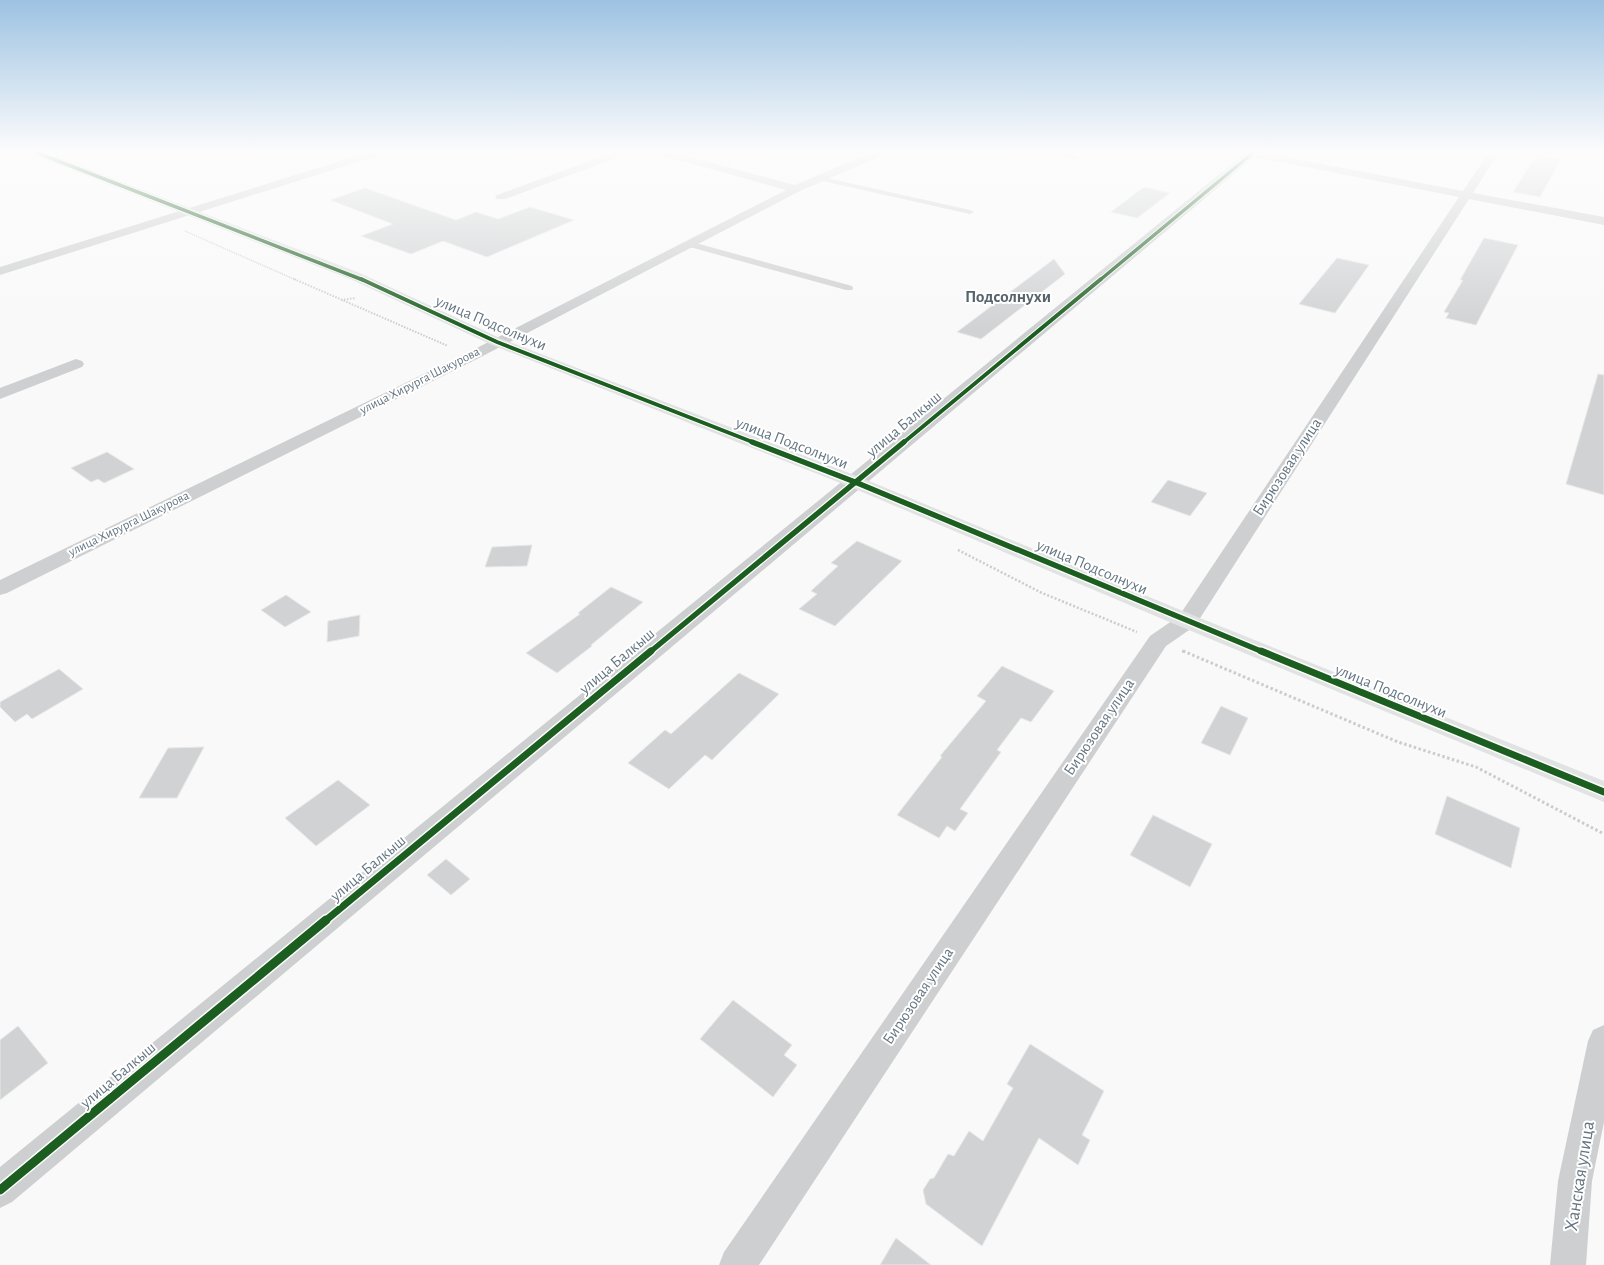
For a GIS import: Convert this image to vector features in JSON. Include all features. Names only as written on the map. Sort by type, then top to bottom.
[{"type":"street","points":[[0,271],[190,211]]},
{"type":"street","name":"улица Подсолнухи","points":[[190,211],[355,276],[497,342],[855,482],[1187,621],[1604,792]]},
{"type":"street","name":"улица Хирурга Шакурова","points":[[0,588],[472,356],[753,211]]},
{"type":"street","name":"улица Балкыш","points":[[0,1190],[855,482],[1179,211]]},
{"type":"street","name":"Бирюзовая улица","points":[[737,1265],[1158,641],[1187,621],[1454,211]]},
{"type":"street","points":[[1550,211],[1604,221]]},
{"type":"street","points":[[0,394],[76,364]]},
{"type":"street","name":"Ханская улица","points":[[1568,1265],[1575,1181],[1604,1041]]},
{"type":"lane","points":[[966,211],[970,212]]},
{"type":"lane","points":[[689,244],[849,288]]},
{"type":"path","points":[[161,221],[472,356]]},
{"type":"path","points":[[958,550],[1042,593],[1398,742],[1476,768],[1604,834]]},
{"type":"building","points":[[359,211],[431,211],[456,220],[476,212],[498,219],[519,211],[544,211],[574,220],[487,257],[443,241],[411,254],[361,236],[393,224]]},
{"type":"building","points":[[1112,211],[1146,211],[1137,218],[1111,212]]},
{"type":"building","points":[[1484,238],[1518,245],[1476,325],[1446,318],[1449,313],[1444,312],[1463,280],[1460,280]]},
{"type":"building","points":[[1337,258],[1369,265],[1335,313],[1299,304]]},
{"type":"building","points":[[1054,259],[1065,274],[981,339],[957,332]]},
{"type":"building","points":[[1598,374],[1604,375],[1604,495],[1566,484]]},
{"type":"building","points":[[107,452],[134,469],[104,483],[98,479],[91,482],[71,468]]},
{"type":"building","points":[[1168,480],[1207,493],[1190,516],[1151,502]]},
{"type":"building","points":[[857,541],[902,561],[835,626],[799,609],[817,594],[811,591],[838,566],[831,563]]},
{"type":"building","points":[[532,545],[527,566],[485,567],[492,547]]},
{"type":"building","points":[[611,587],[643,602],[591,645],[592,646],[557,673],[526,653],[580,614],[578,613]]},
{"type":"building","points":[[286,595],[311,612],[285,627],[261,610]]},
{"type":"building","points":[[360,615],[359,636],[327,642],[328,621]]},
{"type":"building","points":[[1002,666],[1054,691],[1031,722],[1021,718],[997,750],[1001,752],[960,809],[968,813],[955,831],[947,826],[939,838],[897,815],[942,757],[940,756],[986,701],[977,696]]},
{"type":"building","points":[[59,669],[83,689],[32,719],[27,714],[15,722],[0,707],[0,702]]},
{"type":"building","points":[[739,673],[779,694],[712,760],[705,755],[669,789],[628,763],[665,730],[671,734]]},
{"type":"building","points":[[1221,706],[1248,718],[1230,755],[1201,743]]},
{"type":"building","points":[[204,747],[177,798],[139,798],[168,748]]},
{"type":"building","points":[[338,780],[370,805],[316,846],[285,818]]},
{"type":"building","points":[[1447,796],[1520,828],[1511,868],[1435,834]]},
{"type":"building","points":[[1153,815],[1212,844],[1190,887],[1130,855]]},
{"type":"building","points":[[446,859],[470,879],[451,895],[427,875]]},
{"type":"building","points":[[733,1000],[792,1045],[784,1055],[797,1065],[773,1097],[700,1039]]},
{"type":"building","points":[[18,1026],[48,1063],[0,1100],[0,1040]]},
{"type":"building","points":[[1030,1044],[1104,1091],[1082,1135],[1090,1140],[1078,1165],[1039,1138],[982,1246],[926,1204],[923,1190],[930,1179],[934,1178],[948,1154],[954,1156],[969,1131],[983,1141],[1013,1088],[1007,1084]]},
{"type":"building","points":[[896,1238],[931,1265],[880,1265]]},
{"type":"cycle path","points":[[187,211],[355,276],[497,342],[855,482],[1187,621],[1604,792]]},
{"type":"cycle path","points":[[0,1190],[1183,211]]},
{"type":"district","name":"Подсолнухи","points":[[1008,296]]}]
